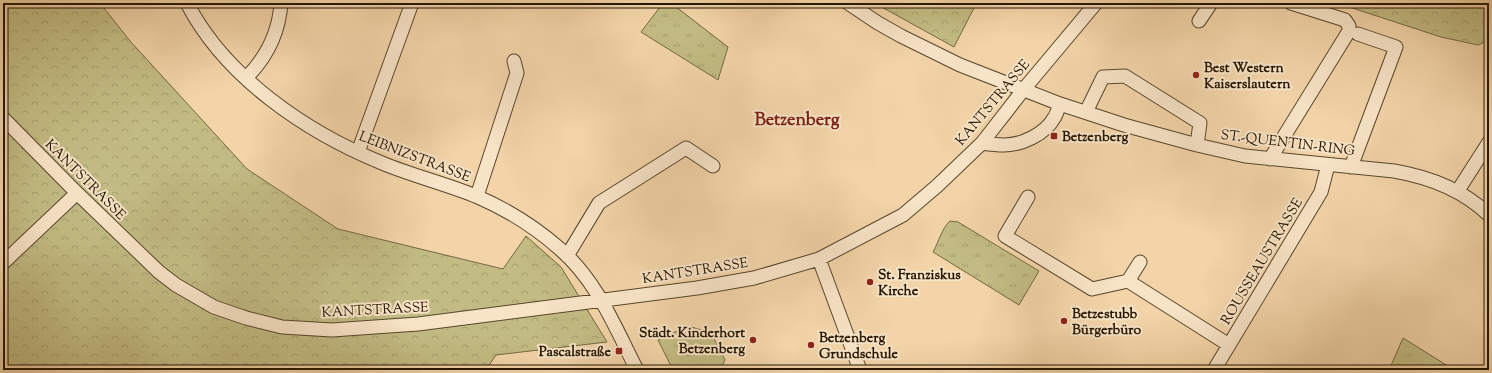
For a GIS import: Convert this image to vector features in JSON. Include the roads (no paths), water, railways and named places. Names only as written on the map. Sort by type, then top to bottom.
[{"type":"street","name":"LEIBNIZSTRASSE","points":[[187,3],[195,20],[229,62],[263,93],[304,122],[358,152],[382,163],[477,196],[523,221],[536,229],[567,256],[584,275],[602,300]]},
{"type":"street","points":[[246,78],[264,57],[272,42],[278,26],[281,3]]},
{"type":"street","points":[[358,152],[412,3]]},
{"type":"street","name":"ST.-QUENTIN-RING","points":[[848,3],[878,23],[924,48],[985,75],[1060,104],[1124,125],[1197,145],[1245,156],[1415,175],[1438,182],[1457,192],[1489,215]]},
{"type":"street","name":"KANTSTRASSE","points":[[3,118],[77,193],[159,272],[176,285],[214,307],[246,318],[282,327],[332,330],[418,324],[697,288],[754,278],[819,259],[903,215],[938,186],[982,143],[1024,89],[1096,3]]},
{"type":"street","points":[[1199,22],[1211,3]]},
{"type":"street","points":[[1270,159],[1348,31],[1349,26],[1345,20],[1291,3]]},
{"type":"street","points":[[1351,167],[1396,47],[1358,34]]},
{"type":"street","points":[[477,196],[517,73],[514,61]]},
{"type":"street","points":[[1086,112],[1103,77],[1125,76],[1200,123],[1197,145]]},
{"type":"street","points":[[982,143],[1005,145],[1027,140],[1042,131],[1050,123],[1054,118],[1060,104]]},
{"type":"street","points":[[1457,192],[1489,142]]},
{"type":"street","points":[[567,256],[599,203],[686,148],[713,166]]},
{"type":"street","name":"ROUSSEAUSTRASSE","points":[[1214,370],[1321,192],[1328,165]]},
{"type":"street","points":[[3,263],[77,193]]},
{"type":"street","points":[[1028,197],[1005,236],[1092,289],[1128,281],[1229,345]]},
{"type":"street","points":[[819,259],[860,370]]},
{"type":"street","points":[[1128,281],[1140,262]]},
{"type":"street","points":[[602,300],[637,370]]},
{"type":"place","name":"Best Western Kaiserslautern","points":[[1196,75]]},
{"type":"place","name":"Betzenberg","points":[[1054,136]]},
{"type":"place","name":"St. Franziskus Kirche","points":[[870,282]]},
{"type":"place","name":"Betzestubb Bürgerbüro","points":[[1064,321]]},
{"type":"place","name":"Städt. Kinderhort Betzenberg","points":[[753,340]]},
{"type":"place","name":"Betzenberg Grundschule","points":[[811,345]]},
{"type":"place","name":"Pascalstraße","points":[[619,351]]},
{"type":"district","name":"Betzenberg","points":[[797,119]]}]
